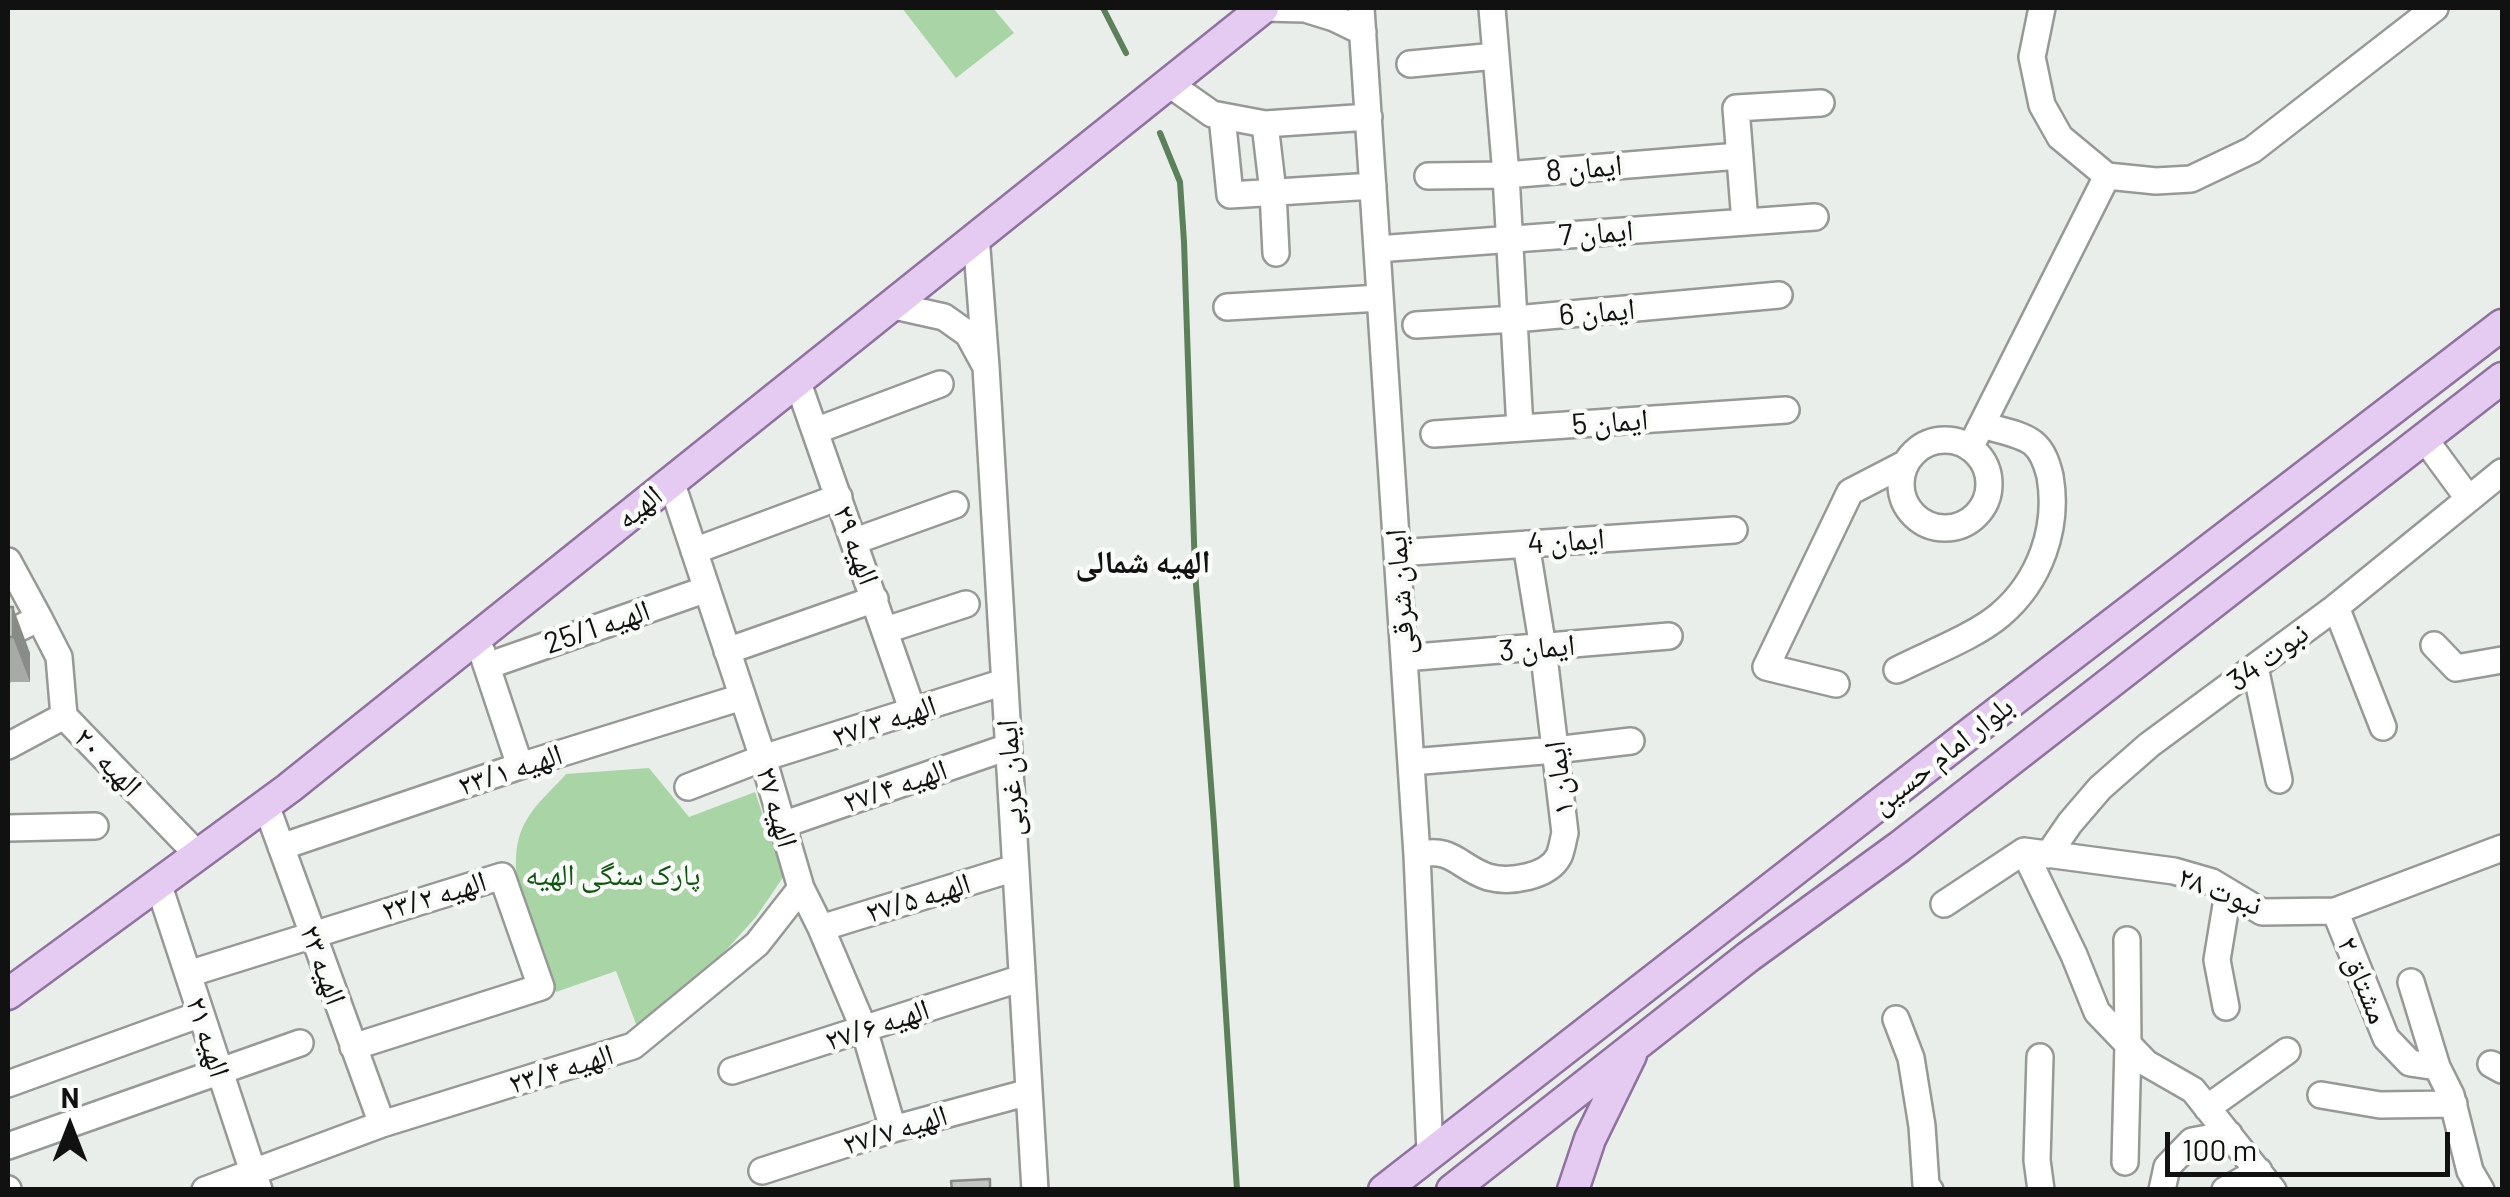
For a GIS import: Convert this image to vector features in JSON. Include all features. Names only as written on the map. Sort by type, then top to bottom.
[{"type":"main road","name":"الهیه","points":[[8,994],[482,651],[671,481],[1264,8]]},
{"type":"main road","name":"بلوار امام حسین","points":[[1384,1190],[2502,325]]},
{"type":"main road","name":"بلوار امام حسین","points":[[1452,1190],[2502,378]]},
{"type":"main road","points":[[2466,406],[2502,393]]},
{"type":"main road","points":[[1573,1190],[1590,1140],[1634,1047]]},
{"type":"street","points":[[1264,8],[1305,9],[1334,18],[1362,20]]},
{"type":"street","points":[[1492,8],[1520,428]]},
{"type":"street","points":[[2042,8],[2032,58],[2042,105],[2060,137],[2107,176],[2156,181],[2191,179],[2252,150],[2435,8]]},
{"type":"street","name":"ایمان شرقی","points":[[1362,20],[1417,855],[1430,1153]]},
{"type":"street","points":[[1410,64],[1496,56]]},
{"type":"street","points":[[1168,83],[1212,114],[1265,124],[1368,117]]},
{"type":"street","points":[[1745,222],[1736,108],[1821,103]]},
{"type":"street","points":[[1222,116],[1230,195],[1373,186]]},
{"type":"street","points":[[1265,124],[1276,253]]},
{"type":"street","name":"ایمان 8","points":[[1428,176],[1740,156]]},
{"type":"street","points":[[1906,462],[1901,491],[1914,517],[1927,525],[1956,527],[1979,512],[1989,485],[1976,437],[2107,176]]},
{"type":"street","name":"ایمان 7","points":[[1377,248],[1815,217]]},
{"type":"street","name":"ایمان غربی","points":[[976,236],[1034,1190]]},
{"type":"street","name":"ایمان 6","points":[[1416,325],[1779,295]]},
{"type":"street","points":[[1228,307],[1380,298]]},
{"type":"street","points":[[890,304],[944,317],[968,334],[986,367]]},
{"type":"street","name":"الهیه ۲۹","points":[[797,380],[914,712]]},
{"type":"street","points":[[815,431],[940,384]]},
{"type":"street","name":"ایمان 5","points":[[1434,434],[1786,410]]},
{"type":"street","points":[[1836,684],[1766,667],[1850,492],[1906,462],[1928,443],[1976,437],[2032,441],[2044,456],[2052,488],[2046,548],[2026,586],[1998,618],[1897,670]]},
{"type":"street","points":[[2424,438],[2468,498]]},
{"type":"street","name":"نبوت 34","points":[[2036,853],[2070,823],[2100,788],[2149,746],[2336,607],[2502,472]]},
{"type":"street","name":"الهیه ۲۷","points":[[671,481],[763,758],[801,888],[864,1029],[893,1129]]},
{"type":"street","points":[[694,551],[839,497]]},
{"type":"street","points":[[854,541],[955,505]]},
{"type":"street","name":"ایمان 4","points":[[1397,553],[1734,530]]},
{"type":"street","name":"ایمان ۱","points":[[1417,855],[1434,850],[1490,878],[1521,878],[1544,870],[1558,858],[1566,833],[1526,544]]},
{"type":"street","points":[[8,561],[59,657],[64,716]]},
{"type":"street","name":"الهیه 25/1","points":[[482,651],[707,589]]},
{"type":"street","points":[[727,652],[875,599]]},
{"type":"street","points":[[886,630],[966,604]]},
{"type":"street","points":[[2336,607],[2383,728]]},
{"type":"street","points":[[8,634],[39,618]]},
{"type":"street","name":"ایمان 3","points":[[1404,658],[1669,636]]},
{"type":"street","points":[[2434,645],[2456,668],[2502,660]]},
{"type":"street","points":[[482,651],[520,766]]},
{"type":"street","points":[[2254,667],[2279,780]]},
{"type":"street","name":"الهیه ۲۷/۳","points":[[688,787],[763,758],[1004,682]]},
{"type":"street","name":"الهیه ۲۳/۱","points":[[280,847],[742,697]]},
{"type":"street","name":"الهیه ۲۰","points":[[8,746],[64,716],[197,854]]},
{"type":"street","points":[[1411,762],[1632,741]]},
{"type":"street","name":"الهیه ۲۷/۴","points":[[782,825],[1008,747]]},
{"type":"street","name":"الهیه ۲۳","points":[[266,805],[382,1124]]},
{"type":"street","points":[[8,828],[95,826]]},
{"type":"street","name":"نبوت ۲۸","points":[[2036,853],[2174,871],[2212,882],[2262,912],[2335,911],[2502,848]]},
{"type":"street","points":[[1944,904],[2036,853],[2097,1012],[2146,1063],[2193,1090],[2266,1180],[2225,1190]]},
{"type":"street","name":"الهیه ۲۷/۵","points":[[822,928],[1015,868]]},
{"type":"street","name":"الهیه ۲۳/۲","points":[[312,934],[502,876],[541,987],[353,1047]]},
{"type":"street","name":"الهیه ۲۱","points":[[158,884],[256,1181]]},
{"type":"street","name":"الهیه ۲۳/۴","points":[[205,1190],[256,1181],[382,1124],[633,1046],[757,944],[801,888]]},
{"type":"street","points":[[2226,1006],[2217,960],[2228,892]]},
{"type":"street","name":"مشتاق ۲","points":[[2335,911],[2386,1038],[2410,1062],[2436,1067]]},
{"type":"street","points":[[188,974],[312,934]]},
{"type":"street","points":[[2125,1162],[2127,940]]},
{"type":"street","name":"الهیه ۲۷/۶","points":[[732,1071],[1022,978]]},
{"type":"street","points":[[2411,982],[2436,1067],[2452,1094],[2470,1172],[2480,1190]]},
{"type":"street","points":[[8,1084],[200,1014]]},
{"type":"street","points":[[1896,1019],[1911,1058],[1922,1126],[1926,1188]]},
{"type":"street","points":[[8,1146],[300,1042]]},
{"type":"street","points":[[2207,1108],[2286,1050]]},
{"type":"street","points":[[2040,1058],[2037,1160],[2041,1190]]},
{"type":"street","name":"الهیه ۲۷/۷","points":[[762,1171],[893,1129],[1029,1092]]},
{"type":"street","points":[[2320,1096],[2380,1105],[2454,1104]]},
{"type":"street","points":[[2162,1190],[2167,1167],[2192,1141],[2228,1134]]},
{"type":"green space","points":[[902,8],[993,8],[1014,33],[956,78]]},
{"type":"green space","name":"پارک سنگی الهیه","points":[[649,768],[689,817],[755,792],[784,876],[756,917],[689,991],[638,1029],[616,971],[556,992],[523,907],[516,862],[518,841],[526,821],[566,774]]},
{"type":"building","points":[[8,607],[13,607],[13,637],[8,637]]},
{"type":"building","points":[[990,1179],[990,1190],[952,1190],[951,1181]]},
{"type":"waterway","points":[[1103,8],[1126,53]]},
{"type":"waterway","points":[[1160,133],[1180,182],[1195,571],[1237,1190]]},
{"type":"district","name":"الهیه شمالی","points":[[1143,562]]}]
